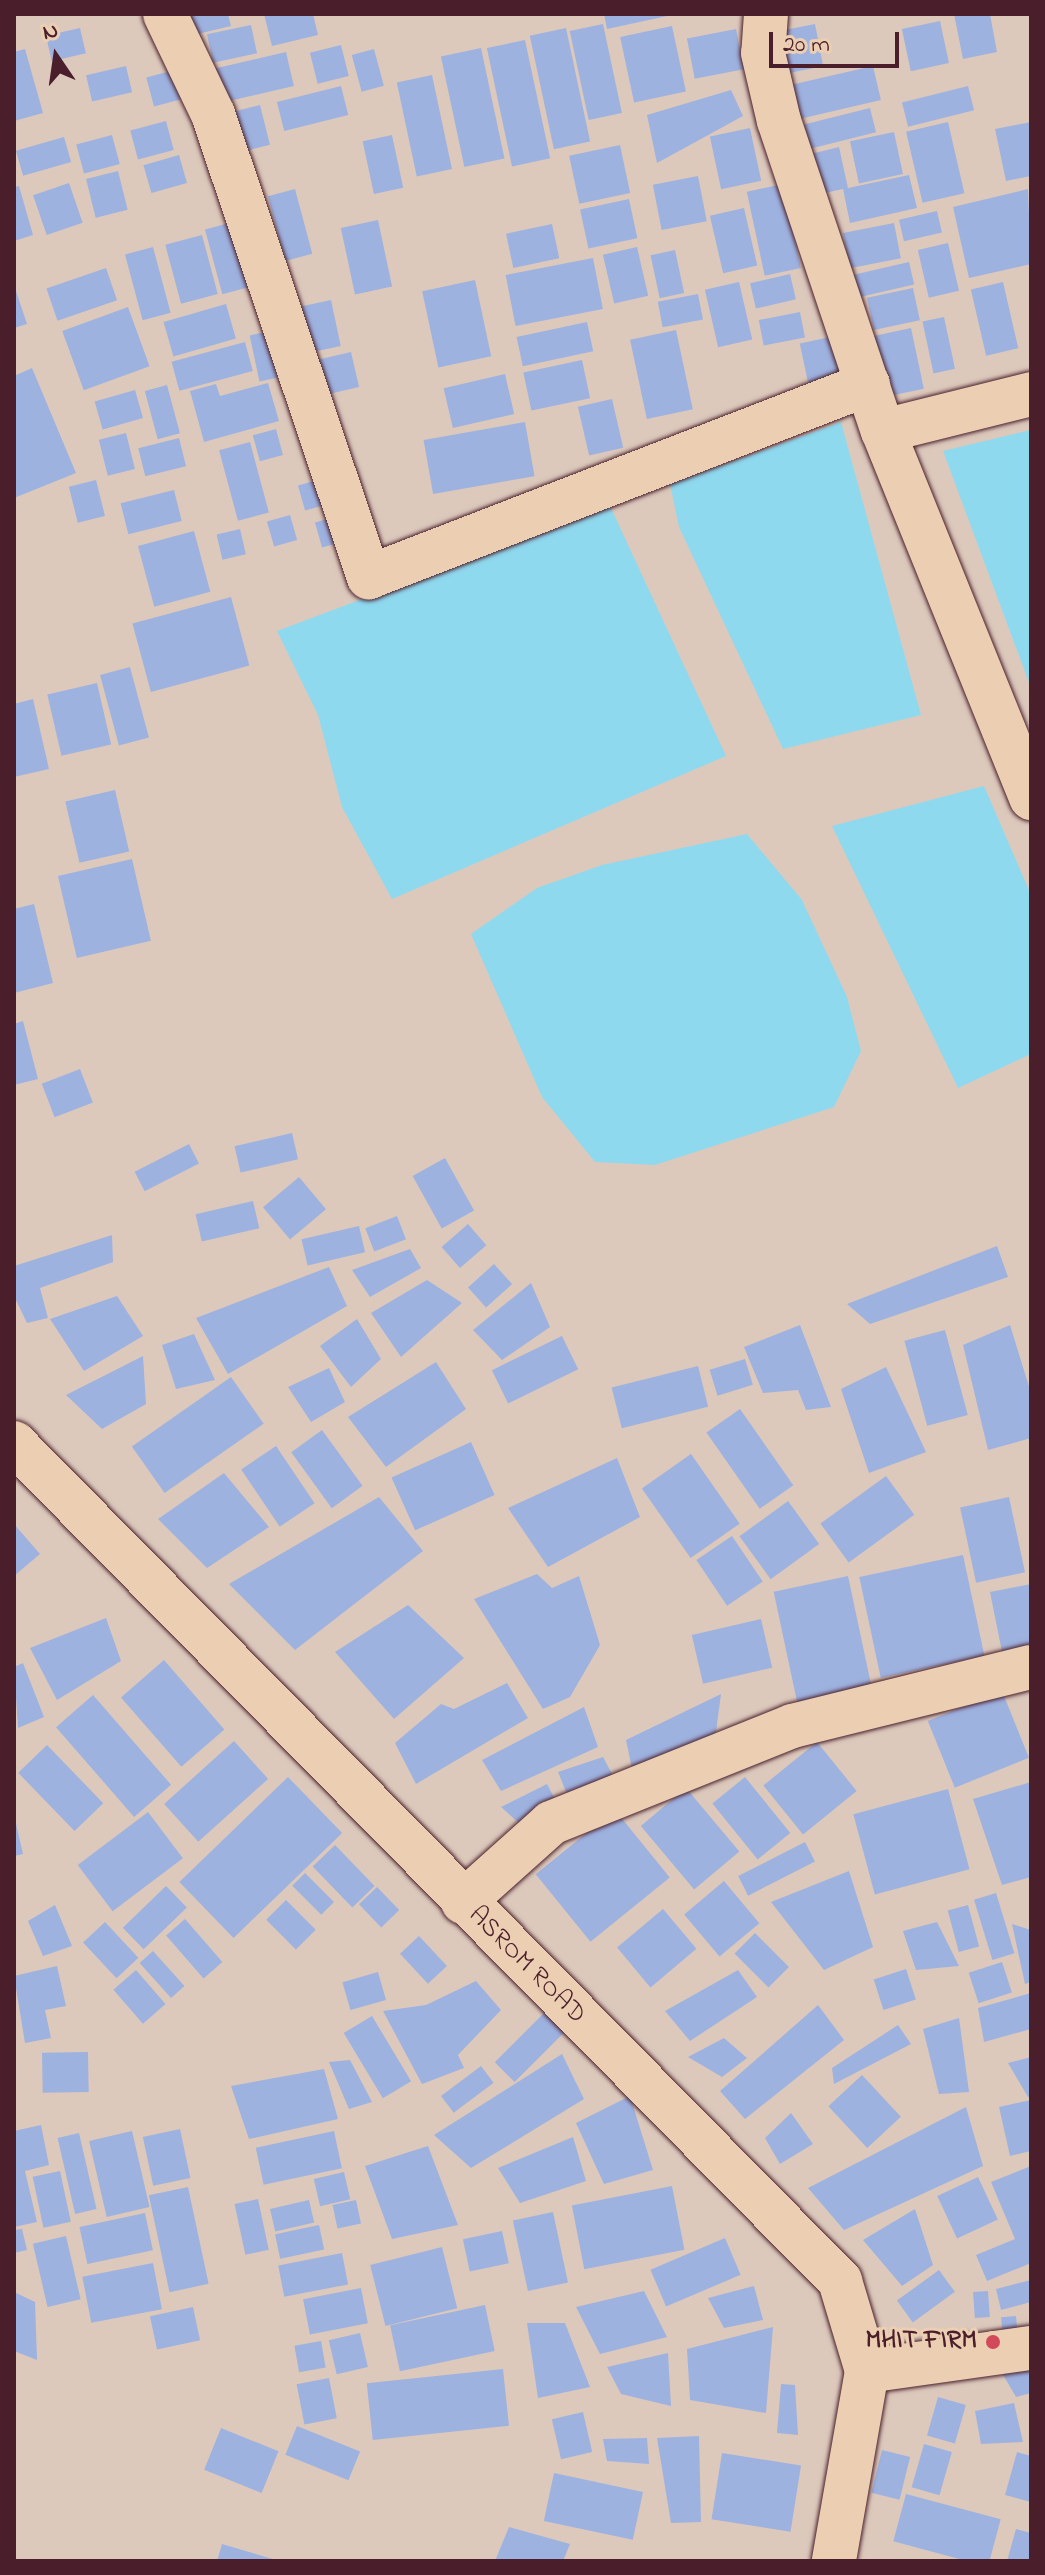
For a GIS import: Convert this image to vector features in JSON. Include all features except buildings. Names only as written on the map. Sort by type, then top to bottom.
[{"type":"street","points":[[165,14],[213,114],[369,577],[868,384]]},
{"type":"street","points":[[766,14],[763,53],[779,121],[883,431],[1031,798]]},
{"type":"street","points":[[883,431],[1031,394]]},
{"type":"street","name":"ASROM ROAD","points":[[14,1443],[463,1902],[840,2281],[867,2371],[834,2561]]},
{"type":"street","points":[[463,1902],[551,1823],[792,1726],[1031,1667]]},
{"type":"street","points":[[867,2371],[1031,2348]]},
{"type":"water","points":[[841,422],[921,715],[783,749],[679,527],[670,484]]},
{"type":"water","points":[[1031,430],[1031,688],[943,451]]},
{"type":"water","points":[[610,506],[726,756],[392,899],[342,807],[318,715],[277,631]]},
{"type":"water","points":[[984,786],[1031,895],[1031,1054],[958,1088],[832,826]]},
{"type":"water","points":[[747,834],[802,900],[847,997],[861,1051],[834,1107],[655,1165],[595,1162],[542,1097],[471,934],[537,888],[602,865]]},
{"type":"place","name":"MHIT FIRM","points":[[993,2342]]}]
